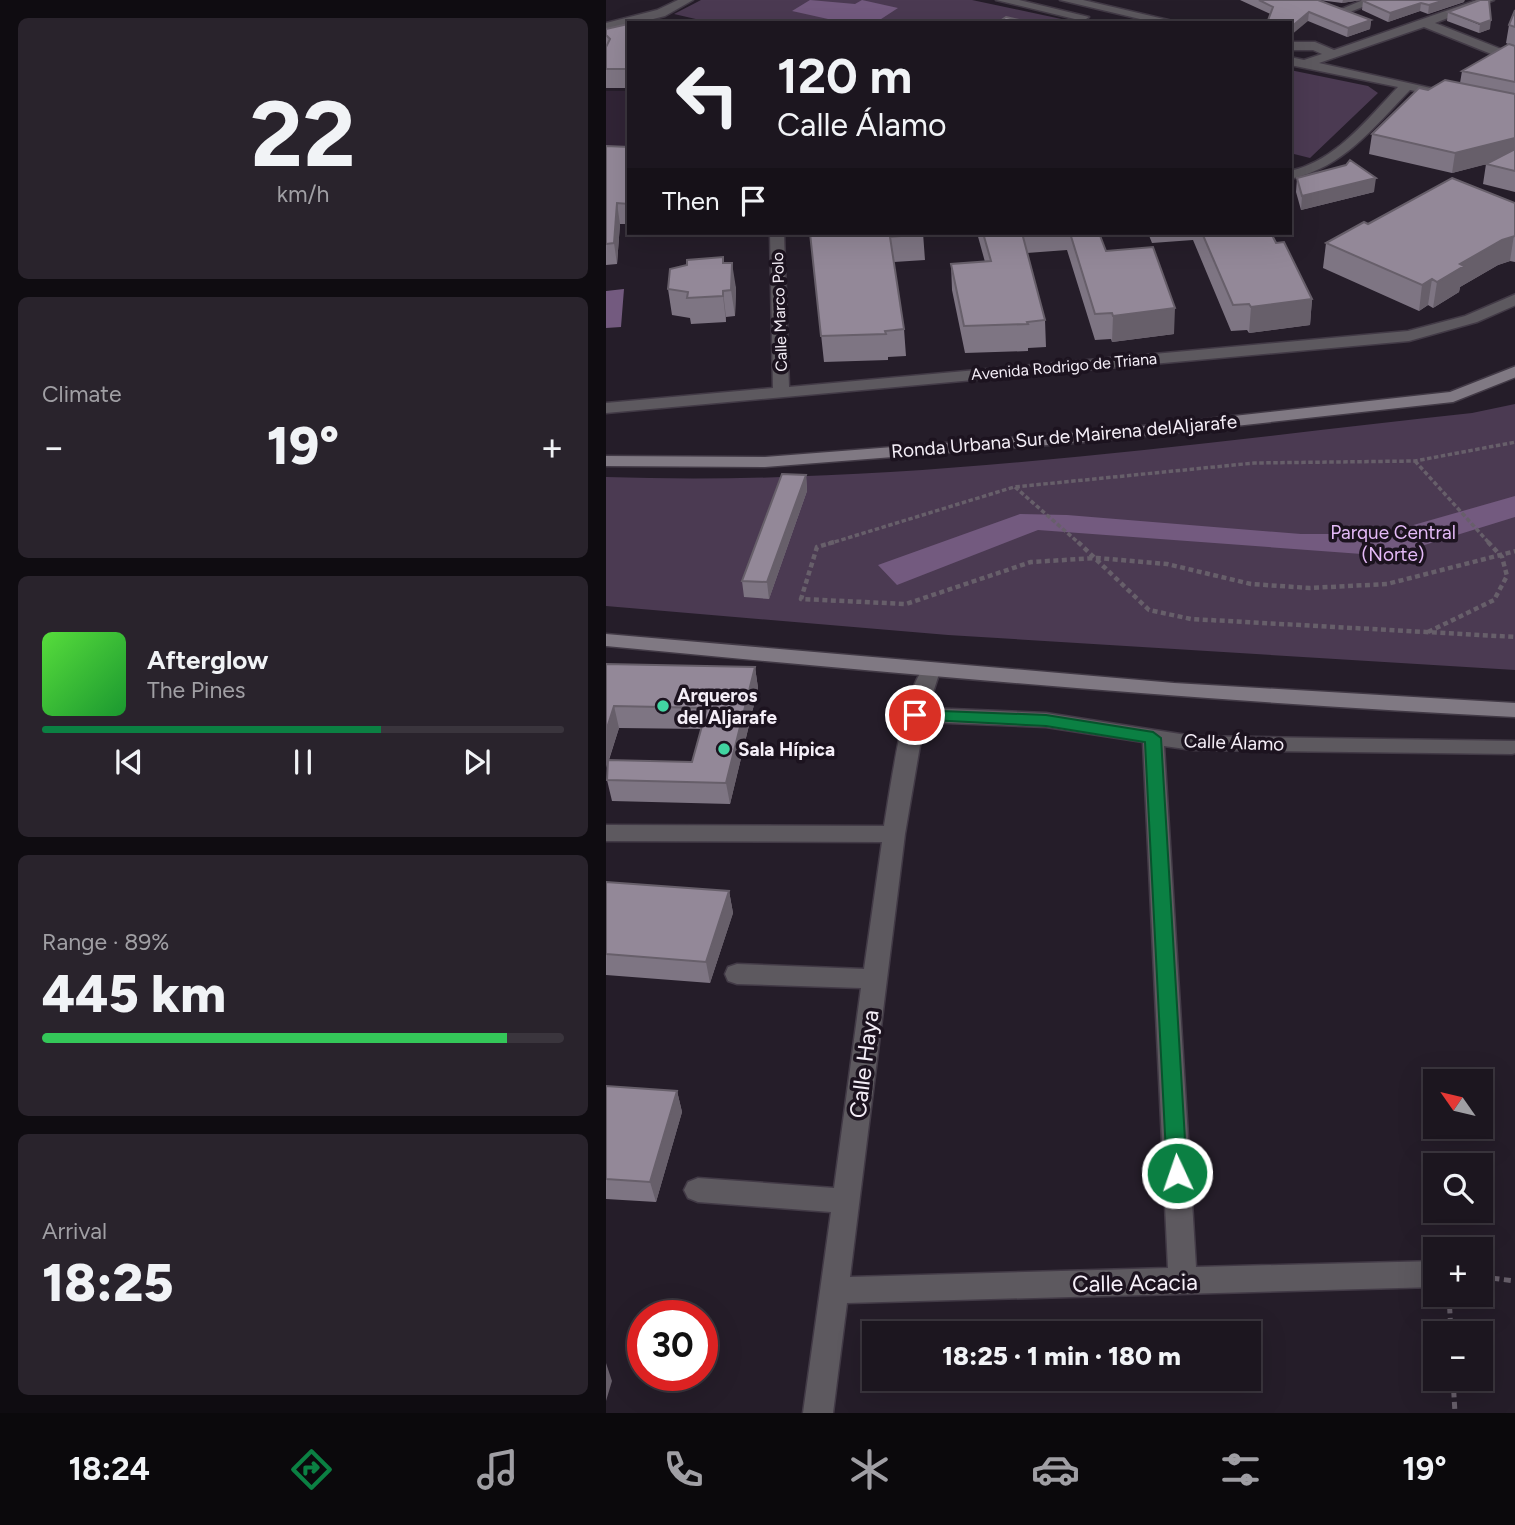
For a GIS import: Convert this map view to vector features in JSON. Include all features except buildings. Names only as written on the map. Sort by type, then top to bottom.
[{"type":"street","points":[[630,21],[661,13],[687,0]]},
{"type":"street","points":[[1002,0],[1101,21]]},
{"type":"street","points":[[1066,0],[1166,21]]},
{"type":"street","points":[[1374,0],[1339,8],[1381,27]]},
{"type":"street","points":[[1305,64],[1333,54],[1381,27],[1423,22],[1488,0]]},
{"type":"street","points":[[606,27],[627,22]]},
{"type":"street","points":[[1423,22],[1515,60]]},
{"type":"street","points":[[1292,46],[1315,47],[1333,54]]},
{"type":"street","points":[[1292,61],[1464,97]]},
{"type":"street","points":[[1292,175],[1304,174],[1327,163],[1407,85]]},
{"type":"street","name":"Calle Marco Polo","points":[[777,235],[781,391]]},
{"type":"street","name":"Avenida Rodrigo de Triana","points":[[606,408],[1409,335],[1471,319],[1515,299]]},
{"type":"street","name":"Ronda Urbana Sur de Mairena delAljarafe","points":[[606,461],[765,462],[1098,436],[1453,397],[1515,371]]},
{"type":"street","points":[[606,640],[930,671],[1364,704],[1515,709]]},
{"type":"street","name":"Calle Haya","points":[[818,1413],[894,834],[915,715],[930,671]]},
{"type":"street","name":"Calle Álamo","points":[[915,715],[1046,720],[1193,743],[1512,747]]},
{"type":"street","points":[[1153,738],[1183,1282]]},
{"type":"street","points":[[606,833],[894,834]]},
{"type":"street","points":[[737,974],[875,979]]},
{"type":"street","points":[[698,1191],[846,1201]]},
{"type":"street","name":"Calle Acacia","points":[[834,1290],[1423,1274]]},
{"type":"path","points":[[1515,442],[1415,461],[1254,463],[1199,471],[1014,486],[817,547],[801,599],[906,604],[1031,562],[1097,558],[1167,564],[1251,584],[1310,588],[1386,584],[1502,557],[1515,551]]},
{"type":"path","points":[[1415,461],[1502,557],[1507,576],[1494,600],[1427,632]]},
{"type":"path","points":[[1014,486],[1097,558],[1149,610],[1191,619],[1515,637]]},
{"type":"path","points":[[1493,1278],[1515,1281]]},
{"type":"path","points":[[1454,1391],[1455,1413]]},
{"type":"shaded area","points":[[810,0],[855,4],[862,0],[898,8],[878,21],[837,21],[792,11]]},
{"type":"shaded area","points":[[606,91],[627,91],[627,224],[606,224]]},
{"type":"shaded area","points":[[624,289],[621,327],[606,328],[606,291]]},
{"type":"shaded area","points":[[1515,496],[1515,517],[1389,556],[1038,530],[897,585],[878,565],[1020,514],[1067,515],[1301,534],[1382,534]]},
{"type":"green space","points":[[701,0],[972,0],[1071,21],[704,21],[674,14]]},
{"type":"green space","points":[[1292,70],[1368,86],[1378,93],[1310,158],[1292,154]]},
{"type":"green space","name":"Parque Central (Norte)","points":[[1515,404],[1515,670],[948,635],[606,606],[606,477],[823,476],[932,469],[1148,450],[1472,413]]},
{"type":"place","name":"Arqueros del Aljarafe","points":[[663,706]]},
{"type":"place","name":"Sala Hípica","points":[[724,749]]},
{"type":"route","points":[[915,715],[1046,720],[1153,738],[1177,1173]]}]
